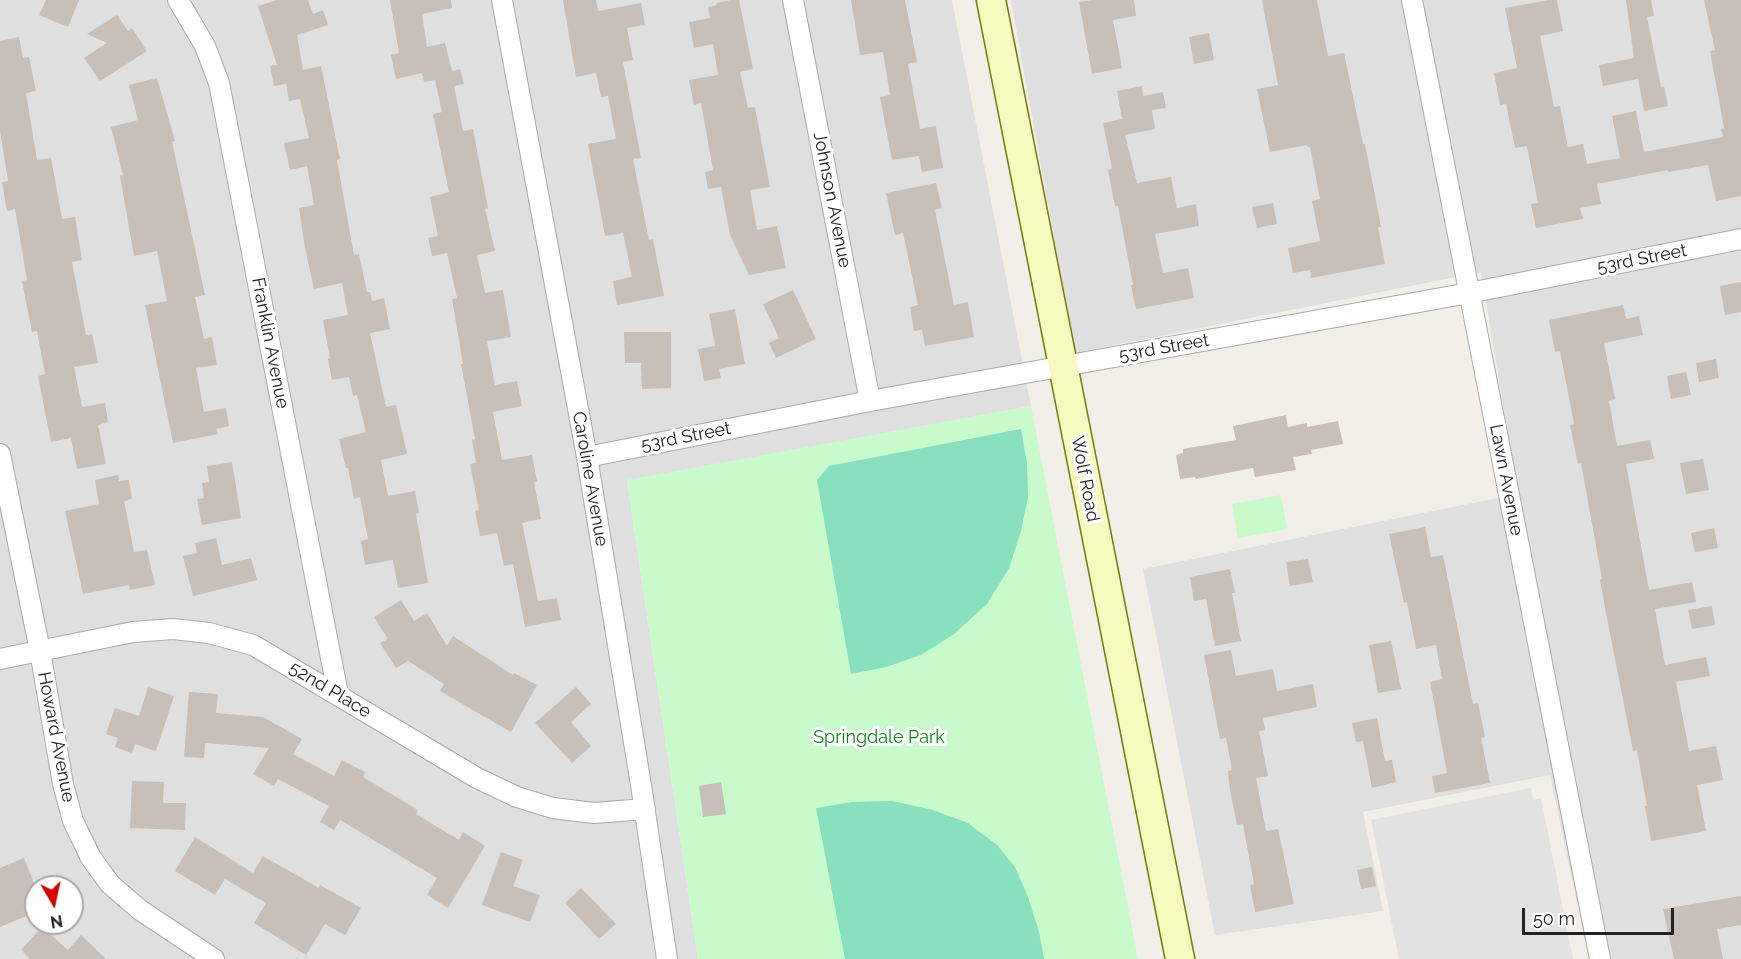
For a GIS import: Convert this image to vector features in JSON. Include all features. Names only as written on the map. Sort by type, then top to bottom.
[{"type":"main road","name":"Wolf Road","points":[[991,0],[1180,959]]},
{"type":"street","name":"Franklin Avenue","points":[[178,0],[205,46],[219,83],[338,694]]},
{"type":"street","name":"Caroline Avenue","points":[[502,0],[587,457],[645,809],[667,959]]},
{"type":"street","name":"Johnson Avenue","points":[[793,0],[870,401]]},
{"type":"street","name":"Lawn Avenue","points":[[1412,0],[1599,959]]},
{"type":"street","name":"53rd Street","points":[[587,457],[870,401],[1469,293],[1741,239]]},
{"type":"street","name":"Howard Avenue","points":[[0,454],[40,651],[63,784],[73,821],[91,858],[110,884],[140,910],[214,959]]},
{"type":"street","name":"52nd Place","points":[[0,658],[133,632],[173,629],[209,633],[253,645],[477,778],[518,797],[553,808],[594,813],[645,809]]},
{"type":"shaded area","points":[[0,0],[952,0],[1031,406],[627,481],[698,959],[0,959]]},
{"type":"shaded area","points":[[1011,0],[1741,0],[1741,959],[1589,959],[1550,775],[1363,812],[1383,911],[1215,935],[1143,569],[1518,494],[1481,272],[1075,353]]},
{"type":"shaded area","points":[[1531,788],[1533,800],[1541,798],[1573,959],[1399,959],[1371,820]]},
{"type":"green space","name":"Springdale Park","points":[[1031,406],[1138,959],[698,959],[627,480]]},
{"type":"green space","points":[[1021,429],[1027,463],[1028,497],[1021,531],[1009,568],[987,604],[954,634],[921,655],[886,667],[851,674],[817,480],[829,466]]},
{"type":"green space","points":[[1281,495],[1287,529],[1238,538],[1232,504]]},
{"type":"green space","points":[[892,801],[933,810],[968,823],[997,845],[1015,867],[1028,897],[1039,932],[1044,959],[845,959],[816,808],[852,802]]},
{"type":"building","points":[[46,0],[79,0],[68,27],[39,15]]},
{"type":"building","points":[[277,0],[308,0],[313,14],[323,10],[328,25],[297,35],[303,70],[321,66],[340,159],[337,160],[354,255],[359,254],[367,292],[370,292],[372,301],[384,298],[390,329],[370,333],[386,407],[396,405],[407,454],[381,460],[388,496],[415,491],[419,513],[416,514],[428,583],[398,588],[393,560],[365,565],[361,541],[368,539],[360,497],[354,499],[339,439],[366,432],[357,395],[353,396],[349,377],[332,380],[323,320],[348,315],[342,283],[314,289],[299,208],[314,205],[307,166],[290,170],[284,143],[309,138],[300,99],[289,101],[286,84],[274,86],[270,66],[277,65],[258,6]]},
{"type":"building","points":[[390,0],[451,0],[452,8],[422,14],[427,47],[445,43],[452,71],[460,69],[464,84],[454,86],[463,131],[473,129],[488,208],[485,209],[495,251],[477,255],[485,293],[503,290],[511,337],[487,341],[495,385],[517,381],[522,406],[493,412],[502,460],[532,455],[541,519],[522,523],[538,601],[557,598],[561,620],[525,627],[513,564],[504,566],[497,533],[480,536],[475,511],[479,510],[470,464],[476,463],[472,440],[475,439],[452,299],[457,298],[447,253],[432,256],[428,238],[438,236],[430,197],[449,192],[433,114],[442,112],[435,80],[424,82],[422,73],[396,79],[391,55],[399,53]]},
{"type":"building","points":[[563,0],[596,0],[598,11],[641,3],[645,25],[627,28],[633,60],[623,62],[641,158],[633,159],[649,240],[653,239],[664,296],[617,305],[613,281],[632,277],[623,233],[605,236],[588,144],[616,139],[608,96],[601,97],[596,73],[576,77]]},
{"type":"building","points":[[739,0],[753,69],[740,72],[748,108],[755,107],[770,187],[750,190],[757,230],[777,226],[786,268],[749,275],[730,235],[721,187],[708,189],[705,172],[713,170],[701,103],[694,105],[689,80],[718,75],[713,44],[694,48],[689,22],[710,18],[708,7]]},
{"type":"building","points":[[851,0],[905,0],[917,62],[908,64],[920,129],[936,126],[943,168],[922,172],[919,156],[892,160],[880,97],[890,95],[883,52],[860,55]]},
{"type":"building","points":[[1134,0],[1136,16],[1113,20],[1122,68],[1092,74],[1079,2]]},
{"type":"building","points":[[1262,0],[1317,0],[1328,56],[1344,53],[1363,144],[1365,144],[1381,227],[1378,227],[1385,264],[1311,278],[1310,270],[1293,273],[1288,248],[1320,241],[1312,201],[1320,199],[1310,147],[1307,145],[1270,152],[1257,89],[1278,85]]},
{"type":"building","points":[[1557,0],[1563,31],[1540,36],[1554,107],[1560,106],[1568,147],[1583,144],[1587,164],[1620,158],[1612,116],[1636,111],[1644,152],[1723,137],[1721,129],[1724,128],[1710,51],[1715,50],[1704,0],[1741,0],[1741,196],[1716,201],[1708,165],[1668,172],[1668,170],[1597,184],[1601,204],[1580,208],[1583,219],[1536,228],[1531,204],[1538,203],[1527,146],[1515,148],[1506,104],[1500,105],[1494,73],[1517,68],[1505,8]]},
{"type":"building","points":[[1626,0],[1651,0],[1654,16],[1647,17],[1661,87],[1664,86],[1668,106],[1644,111],[1638,79],[1603,86],[1599,65],[1634,58]]},
{"type":"building","points":[[117,15],[128,31],[132,28],[147,51],[100,81],[84,58],[107,43],[87,34]]},
{"type":"building","points":[[1209,33],[1214,60],[1194,64],[1189,37]]},
{"type":"building","points":[[19,37],[23,58],[29,57],[36,91],[26,93],[37,160],[51,158],[62,219],[75,217],[82,260],[72,262],[86,335],[92,334],[98,363],[74,367],[82,407],[105,403],[108,422],[98,425],[106,464],[77,469],[71,438],[51,442],[38,376],[45,374],[37,331],[32,332],[22,281],[27,280],[15,209],[7,211],[2,182],[8,181],[0,131],[0,41]]},
{"type":"building","points":[[157,78],[175,141],[172,142],[205,295],[195,297],[204,339],[212,337],[217,365],[196,368],[204,412],[226,408],[229,426],[216,429],[218,434],[173,443],[145,305],[167,301],[157,251],[134,256],[120,176],[123,175],[111,127],[138,120],[129,85]]},
{"type":"building","points":[[1142,86],[1143,96],[1163,92],[1166,108],[1152,110],[1155,129],[1125,135],[1137,183],[1171,177],[1177,208],[1196,204],[1199,226],[1155,234],[1163,273],[1188,268],[1194,298],[1136,309],[1118,206],[1115,206],[1108,170],[1112,169],[1103,123],[1122,119],[1117,91]]},
{"type":"building","points":[[936,183],[942,208],[935,210],[954,305],[968,302],[974,337],[925,346],[922,330],[914,331],[910,307],[918,305],[903,233],[895,235],[886,193]]},
{"type":"building","points":[[1273,203],[1277,224],[1257,228],[1252,207]]},
{"type":"building","points":[[1741,282],[1741,312],[1725,315],[1720,286]]},
{"type":"building","points":[[793,290],[816,339],[776,358],[769,343],[779,338],[763,304]]},
{"type":"building","points":[[1623,305],[1626,319],[1639,316],[1643,335],[1604,343],[1615,399],[1609,401],[1617,446],[1650,440],[1654,459],[1626,464],[1649,590],[1692,582],[1696,602],[1655,609],[1665,665],[1706,657],[1710,676],[1676,682],[1689,751],[1716,746],[1723,780],[1697,785],[1706,831],[1651,841],[1637,750],[1633,751],[1600,580],[1602,579],[1581,463],[1578,464],[1570,425],[1574,424],[1560,351],[1555,352],[1549,320]]},
{"type":"building","points":[[735,309],[745,364],[719,369],[721,378],[704,381],[698,349],[715,346],[709,314]]},
{"type":"building","points":[[624,332],[671,332],[671,388],[642,389],[641,363],[625,363]]},
{"type":"building","points":[[1716,359],[1719,378],[1699,382],[1696,363]]},
{"type":"building","points":[[1686,372],[1691,395],[1671,399],[1667,376]]},
{"type":"building","points":[[1286,415],[1288,427],[1307,423],[1307,427],[1338,421],[1343,444],[1311,450],[1312,454],[1293,457],[1296,470],[1255,477],[1253,468],[1196,479],[1195,477],[1180,479],[1176,455],[1183,453],[1183,449],[1236,440],[1233,426]]},
{"type":"building","points":[[1703,459],[1709,490],[1686,494],[1680,463]]},
{"type":"building","points":[[232,462],[241,518],[202,525],[197,499],[204,498],[202,483],[209,482],[207,466]]},
{"type":"building","points":[[118,475],[119,481],[129,480],[132,499],[124,501],[134,552],[147,550],[155,585],[130,590],[129,585],[83,594],[65,511],[99,504],[95,480]]},
{"type":"building","points":[[1425,527],[1431,557],[1443,555],[1473,704],[1478,703],[1485,737],[1481,738],[1490,783],[1435,793],[1432,776],[1447,773],[1430,682],[1442,679],[1436,645],[1416,649],[1407,602],[1404,603],[1389,534]]},
{"type":"building","points":[[1714,528],[1718,548],[1695,552],[1691,533]]},
{"type":"building","points":[[216,538],[222,565],[251,558],[257,580],[193,596],[183,556],[197,553],[195,543]]},
{"type":"building","points":[[1308,559],[1313,582],[1290,586],[1286,562]]},
{"type":"building","points":[[1230,569],[1241,641],[1215,646],[1206,599],[1194,601],[1190,577]]},
{"type":"building","points":[[401,600],[414,621],[427,613],[447,646],[453,636],[513,675],[514,673],[537,685],[511,732],[440,691],[444,684],[408,661],[396,668],[380,643],[388,639],[374,617]]},
{"type":"building","points":[[1712,606],[1715,625],[1692,629],[1688,610]]},
{"type":"building","points":[[1391,641],[1401,689],[1378,693],[1369,645]]},
{"type":"building","points":[[1231,650],[1236,676],[1273,669],[1277,691],[1313,684],[1317,707],[1263,718],[1265,730],[1259,731],[1268,776],[1256,778],[1266,831],[1278,829],[1294,904],[1255,912],[1250,885],[1254,884],[1243,824],[1237,825],[1230,790],[1228,771],[1232,770],[1226,738],[1220,739],[1204,655]]},
{"type":"building","points":[[148,687],[174,696],[156,751],[135,744],[132,753],[115,747],[118,738],[106,734],[115,708],[139,716]]},
{"type":"building","points":[[576,687],[591,704],[571,722],[591,746],[572,763],[535,723]]},
{"type":"building","points":[[189,692],[218,694],[216,713],[263,717],[302,739],[293,754],[334,776],[342,760],[365,772],[363,777],[418,810],[416,814],[459,840],[463,832],[485,846],[448,908],[427,895],[437,878],[340,820],[334,830],[320,822],[329,806],[278,779],[274,786],[253,774],[269,748],[205,743],[204,758],[184,757]]},
{"type":"building","points":[[1377,718],[1385,761],[1392,760],[1396,782],[1372,788],[1363,741],[1356,742],[1352,723]]},
{"type":"building","points":[[132,781],[164,782],[163,803],[186,803],[185,830],[130,828]]},
{"type":"building","points":[[721,782],[726,814],[703,817],[699,786]]},
{"type":"building","points":[[195,837],[253,873],[263,856],[319,888],[320,885],[361,908],[345,935],[325,924],[306,955],[254,923],[266,903],[225,879],[215,895],[175,871]]},
{"type":"building","points":[[501,852],[523,860],[513,886],[540,895],[530,922],[482,905]]},
{"type":"building","points":[[24,858],[31,875],[24,875],[24,917],[0,927],[0,868]]},
{"type":"building","points":[[1372,867],[1376,886],[1361,889],[1357,870]]},
{"type":"building","points":[[581,888],[616,924],[599,939],[565,903]]},
{"type":"building","points":[[1741,896],[1741,925],[1717,929],[1723,959],[1674,959],[1663,909]]},
{"type":"building","points":[[35,935],[51,935],[68,950],[81,935],[106,959],[30,959],[21,950]]}]
